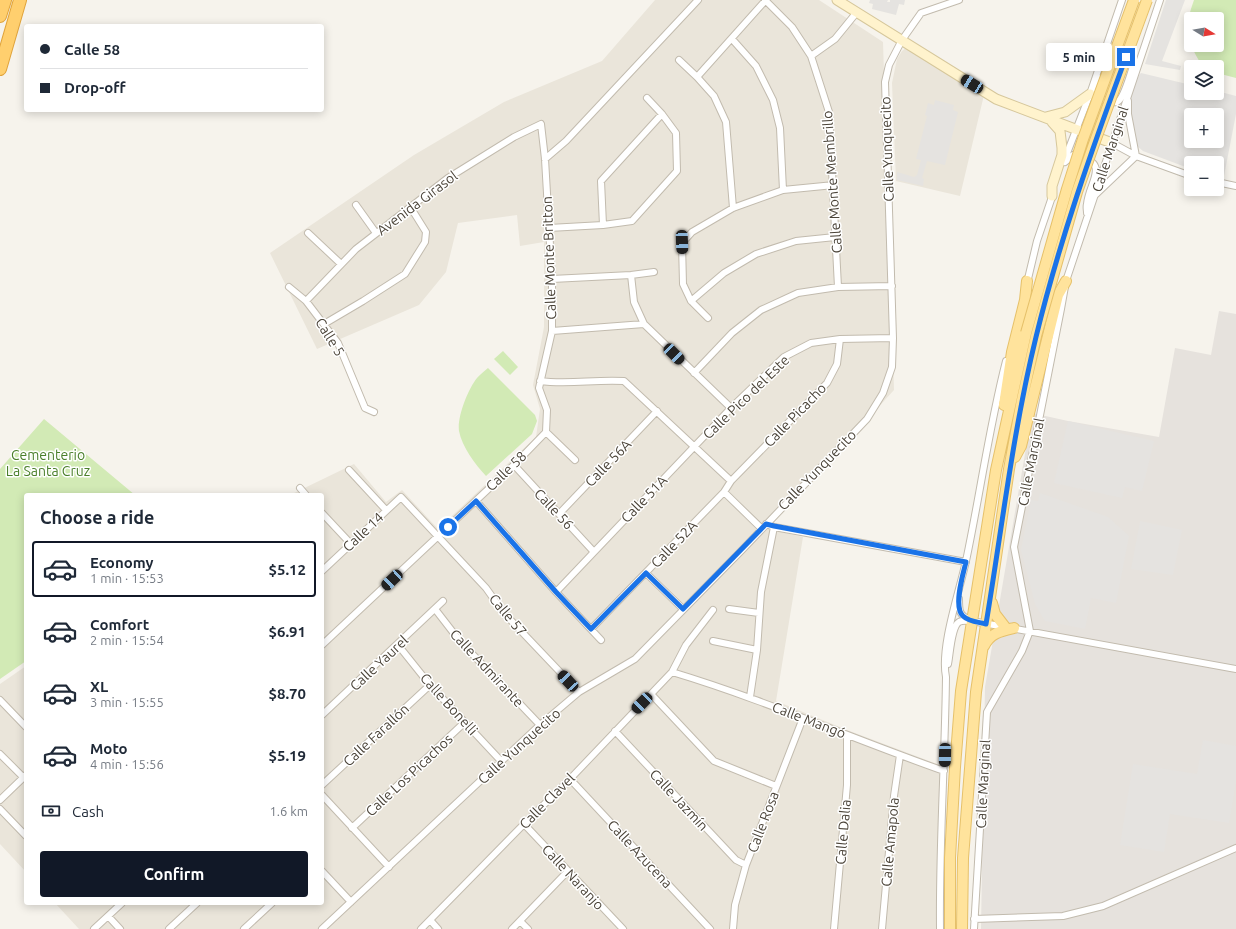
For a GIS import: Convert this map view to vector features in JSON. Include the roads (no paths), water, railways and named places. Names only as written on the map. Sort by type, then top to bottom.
[{"type":"highway","points":[[0,16],[5,0]]},
{"type":"highway","points":[[0,69],[20,0]]},
{"type":"main road","points":[[996,470],[1067,189],[1134,0]]},
{"type":"main road","points":[[962,929],[963,858],[976,692],[1031,334],[1077,192],[1147,0]]},
{"type":"main road","points":[[950,929],[950,858],[961,691],[996,470],[1012,352],[1025,300],[1027,281]]},
{"type":"main road","points":[[1010,469],[1021,446],[1058,295],[1066,281]]},
{"type":"main road","points":[[982,650],[987,640],[991,636],[1010,627],[995,614],[991,591]]},
{"type":"street","points":[[545,159],[566,142],[698,0]]},
{"type":"street","points":[[697,77],[765,0]]},
{"type":"street","name":"Calle Monte Membrillo","points":[[765,0],[792,27],[811,56],[830,112],[838,287]]},
{"type":"street","points":[[837,0],[996,99],[1112,143],[1136,156],[1184,173]]},
{"type":"street","name":"Calle Yunquecito","points":[[322,929],[540,725],[579,692],[635,659],[867,419],[883,393],[892,367],[892,286],[884,82],[889,64],[902,40],[921,13],[956,0]]},
{"type":"street","points":[[946,677],[944,668],[949,634],[966,562],[997,398],[1037,242],[1063,164],[1090,94],[1122,0]]},
{"type":"street","name":"Calle Marginal","points":[[974,929],[987,712],[1022,651],[1030,631],[1014,548],[1066,281],[1160,0]]},
{"type":"street","points":[[811,56],[835,39],[857,12]]},
{"type":"street","points":[[732,39],[756,66],[773,100],[780,128],[783,190]]},
{"type":"street","points":[[1103,55],[1096,92],[1101,99],[1116,102],[1120,100],[1124,94],[1130,75],[1142,52]]},
{"type":"street","points":[[679,60],[714,96],[726,122],[733,208]]},
{"type":"street","points":[[1128,93],[1128,114],[1136,156]]},
{"type":"street","points":[[1046,117],[1066,112],[1090,94]]},
{"type":"street","points":[[549,228],[603,225],[632,221],[677,171],[676,133],[648,98]]},
{"type":"street","points":[[603,225],[601,181],[662,114]]},
{"type":"street","points":[[1046,117],[1057,127],[1062,137],[1062,155],[1052,186],[1052,196]]},
{"type":"street","name":"Calle Monte Britton","points":[[540,381],[552,331],[552,279],[545,159],[541,124]]},
{"type":"street","name":"Avenida Girasol","points":[[306,301],[356,249],[448,178],[514,137],[541,124]]},
{"type":"street","points":[[1063,164],[1073,155],[1085,158],[1096,167],[1097,172],[1087,203],[1087,219]]},
{"type":"street","points":[[1094,197],[1136,156]]},
{"type":"street","points":[[1224,183],[1236,186]]},
{"type":"street","points":[[708,318],[691,301],[683,284],[682,242],[692,232],[733,208],[783,190],[834,185]]},
{"type":"street","points":[[356,205],[376,233]]},
{"type":"street","points":[[324,324],[405,274],[425,242],[426,232],[410,208]]},
{"type":"street","points":[[308,233],[341,264]]},
{"type":"street","points":[[691,301],[724,273],[756,254],[796,241],[835,236]]},
{"type":"street","points":[[552,279],[631,275],[654,272]]},
{"type":"street","points":[[631,275],[634,302],[644,324],[694,374],[731,408]]},
{"type":"street","name":"Calle 5","points":[[289,286],[306,301],[338,343],[365,408],[374,412]]},
{"type":"street","points":[[694,374],[732,333],[761,310],[798,293],[838,287],[892,286]]},
{"type":"street","points":[[552,331],[644,324]]},
{"type":"street","name":"Calle Pico del Este","points":[[694,446],[784,357],[812,343],[840,339],[893,338]]},
{"type":"street","name":"Calle Picacho","points":[[724,492],[731,481],[827,383],[837,364],[840,339]]},
{"type":"street","points":[[575,460],[546,432],[547,410],[539,388],[540,381],[557,383],[606,380],[624,382],[731,481]]},
{"type":"street","name":"Calle 56A","points":[[559,514],[657,411]]},
{"type":"street","name":"Calle 58","points":[[324,642],[514,466],[546,432]]},
{"type":"street","name":"Calle 51A","points":[[556,592],[694,446]]},
{"type":"street","name":"Calle 56","points":[[514,466],[594,552]]},
{"type":"street","points":[[349,470],[386,510]]},
{"type":"street","points":[[300,488],[304,493]]},
{"type":"street","points":[[724,492],[764,526],[774,526],[966,562]]},
{"type":"street","name":"Calle 52A","points":[[591,629],[724,492]]},
{"type":"street","name":"Calle 14","points":[[324,569],[401,497]]},
{"type":"street","name":"Calle 57","points":[[401,497],[486,588],[503,612],[579,692]]},
{"type":"street","points":[[476,501],[556,592],[601,640]]},
{"type":"street","points":[[324,515],[351,544]]},
{"type":"street","points":[[750,698],[757,650],[761,592],[774,526]]},
{"type":"street","points":[[646,573],[683,609]]},
{"type":"street","points":[[961,583],[959,602],[960,612],[964,617],[972,621],[1236,669]]},
{"type":"street","name":"Calle Yaurel","points":[[324,713],[443,601]]},
{"type":"street","name":"Calle Admirante","points":[[435,609],[459,640],[540,725]]},
{"type":"street","points":[[729,609],[759,613]]},
{"type":"street","name":"Calle Clavel","points":[[421,929],[570,779],[672,672],[686,645],[713,610]]},
{"type":"street","points":[[940,929],[940,864],[946,677],[952,638],[956,625],[959,622],[972,621]]},
{"type":"street","points":[[713,642],[757,650]]},
{"type":"street","name":"Calle Bonelli","points":[[398,645],[430,685],[501,761]]},
{"type":"street","name":"Calle Mangó","points":[[672,672],[750,698],[944,771]]},
{"type":"street","name":"Calle Farallón","points":[[324,783],[430,685]]},
{"type":"street","points":[[651,694],[714,761],[776,786]]},
{"type":"street","points":[[0,700],[24,725]]},
{"type":"street","name":"Calle Rosa","points":[[733,929],[735,905],[746,865],[803,718]]},
{"type":"street","name":"Calle Los Picachos","points":[[352,828],[465,722]]},
{"type":"street","name":"Calle Jazmín","points":[[615,731],[736,860],[746,865]]},
{"type":"street","name":"Calle Dalia","points":[[834,929],[847,785],[847,735]]},
{"type":"street","points":[[0,754],[24,776],[0,800]]},
{"type":"street","name":"Calle Amapola","points":[[882,929],[894,796],[900,755]]},
{"type":"street","name":"Calle Azucena","points":[[570,779],[710,929]]},
{"type":"street","points":[[324,798],[389,867]]},
{"type":"street","points":[[0,809],[24,834]]},
{"type":"street","name":"Calle Naranjo","points":[[524,824],[567,872],[623,929]]},
{"type":"street","points":[[974,919],[1063,916],[1103,906],[1236,848]]},
{"type":"street","points":[[512,929],[567,872]]},
{"type":"street","points":[[324,873],[351,902]]},
{"type":"street","points":[[94,929],[120,905]]},
{"type":"street","points":[[169,929],[195,905]]},
{"type":"street","points":[[244,929],[270,905]]},
{"type":"street","points":[[108,916],[120,929]]},
{"type":"street","points":[[430,920],[438,929]]},
{"type":"street","points":[[520,921],[528,929]]},
{"type":"park label","name":"Cementerio La Santa Cruz","points":[[48,464]]}]
